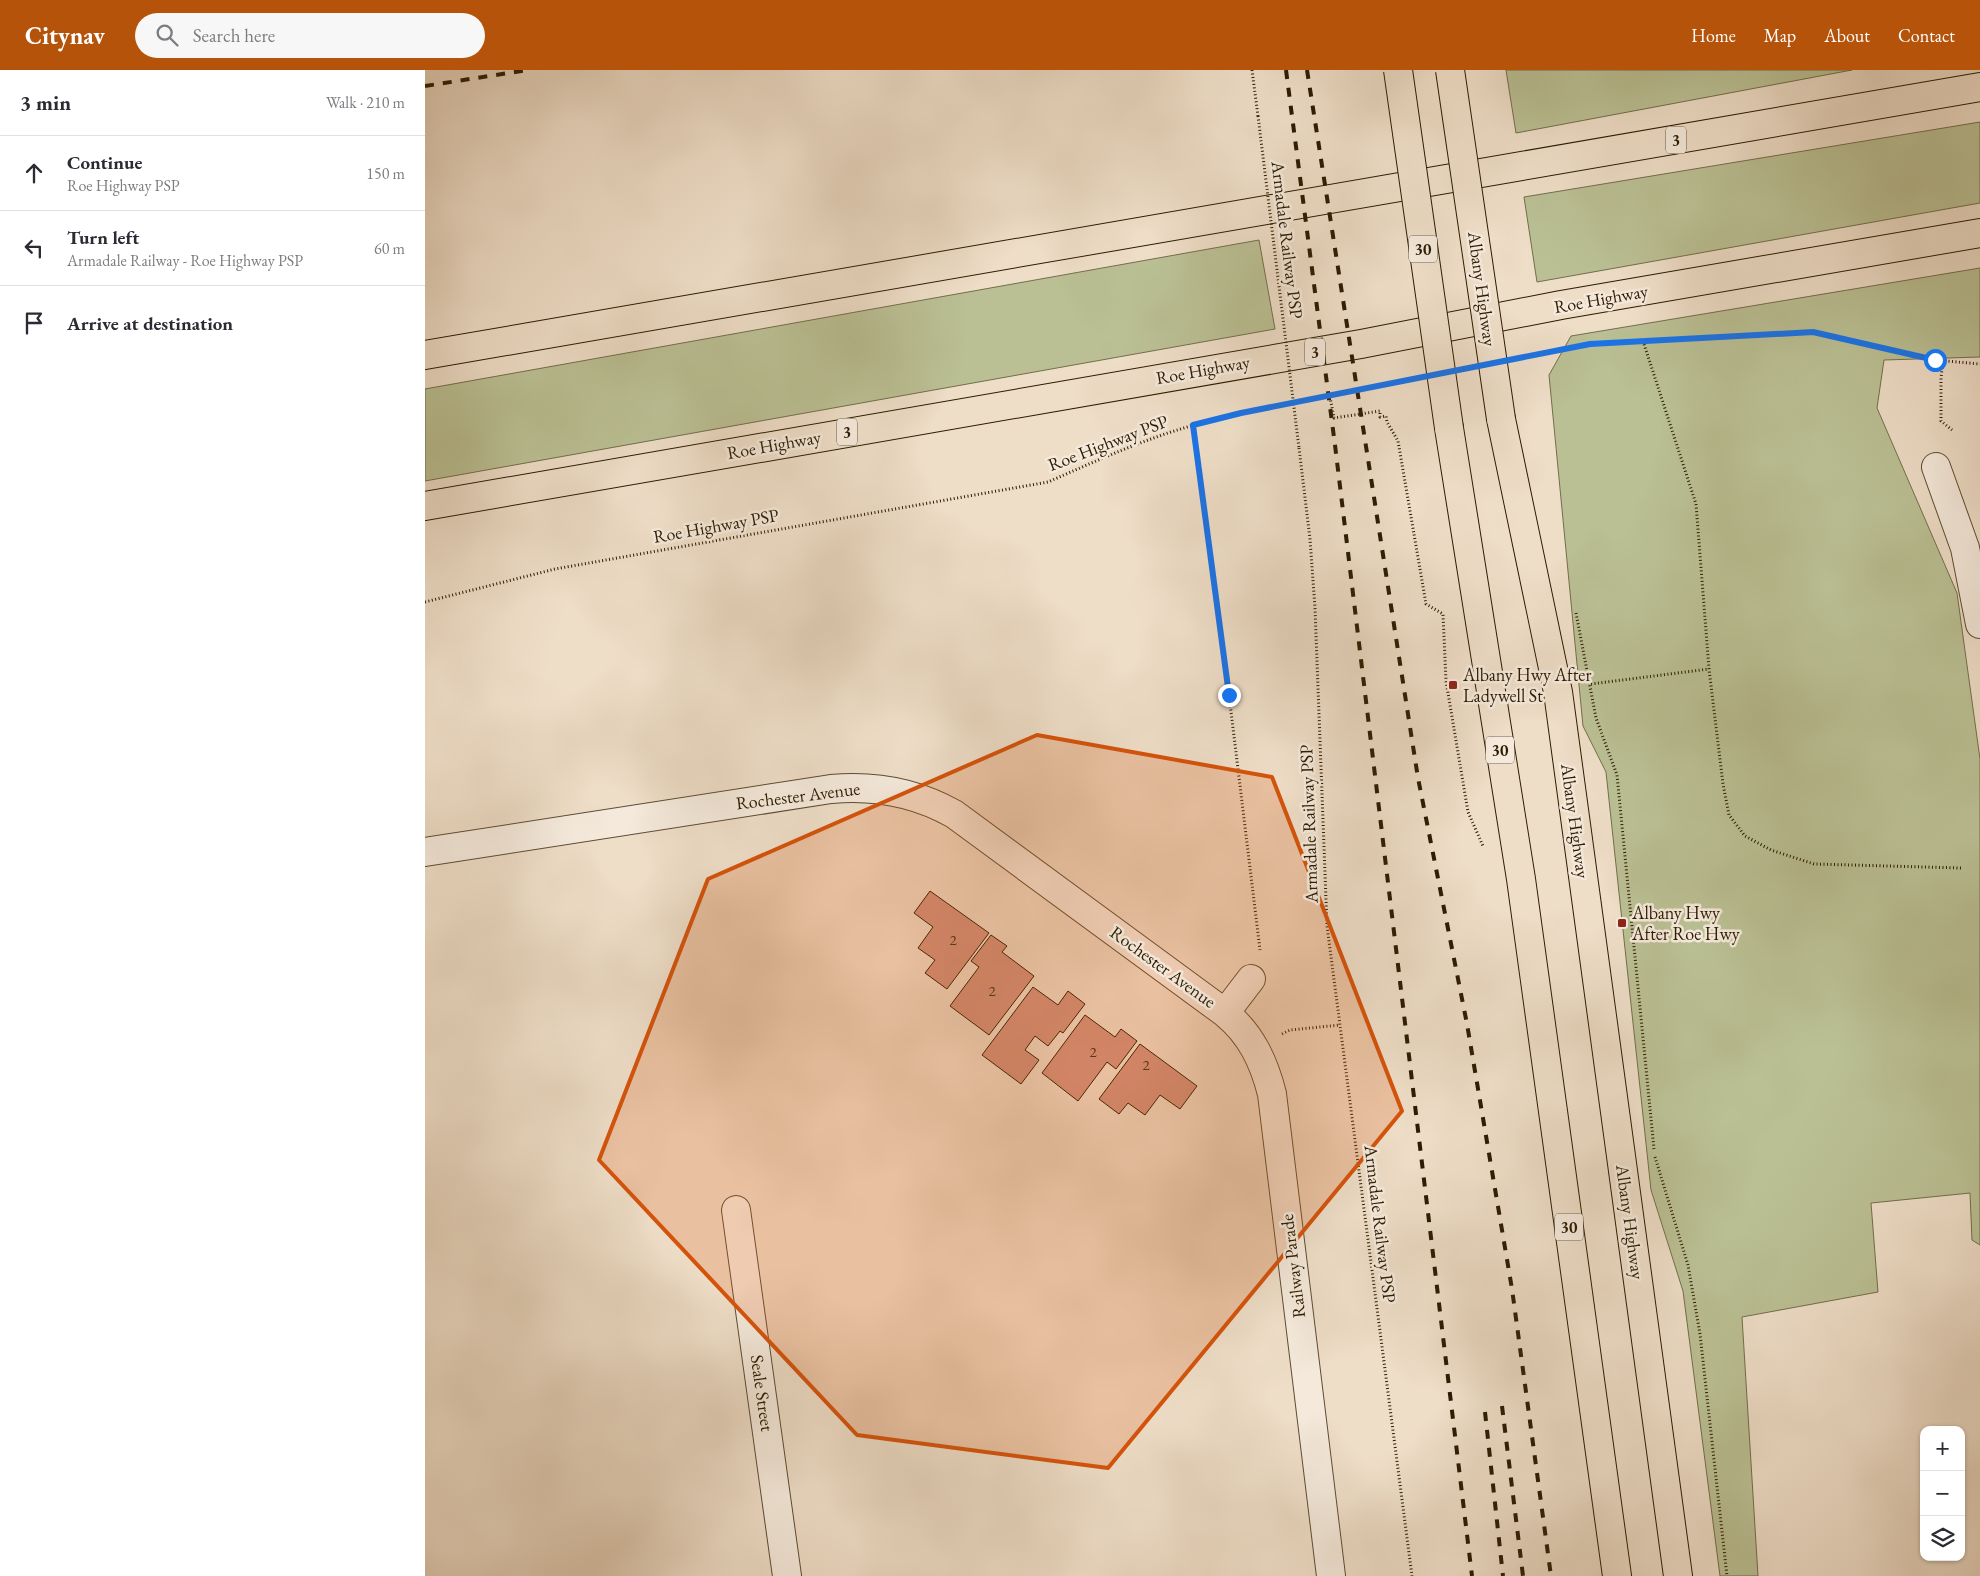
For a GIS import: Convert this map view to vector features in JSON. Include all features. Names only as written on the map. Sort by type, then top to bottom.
[{"type":"highway","name":"30","points":[[1397,70],[1449,428],[1521,879],[1617,1576]]},
{"type":"highway","name":"Albany Highway","points":[[1450,70],[1501,419],[1558,692],[1678,1576]]},
{"type":"highway","name":"3","points":[[425,355],[1980,87]]},
{"type":"highway","name":"Roe Highway","points":[[425,506],[1190,372],[1361,344],[1561,305],[1980,233]]},
{"type":"street","points":[[1936,467],[1976,577],[1980,624]]},
{"type":"street","name":"Rochester Avenue","points":[[425,852],[831,790],[864,787],[886,790],[923,799],[954,814],[1225,1012]]},
{"type":"street","points":[[1225,1012],[1256,968]]},
{"type":"street","name":"Railway Parade","points":[[1225,1012],[1243,1030],[1257,1050],[1272,1094],[1331,1576]]},
{"type":"street","name":"Seale Street","points":[[736,1210],[787,1576]]},
{"type":"path","name":"Armadale Railway PSP","points":[[1252,70],[1310,539],[1315,608],[1325,903],[1412,1576]]},
{"type":"path","points":[[1513,360],[1590,344],[1813,332],[1943,361],[1980,364]]},
{"type":"path","points":[[1643,341],[1697,504],[1709,669],[1723,784],[1729,815],[1745,836],[1771,850],[1814,864],[1961,868]]},
{"type":"path","points":[[1943,361],[1941,421],[1952,430]]},
{"type":"path","name":"Roe Highway PSP","points":[[425,602],[555,569],[1048,482],[1124,449],[1193,425],[1241,413],[1417,379]]},
{"type":"path","points":[[1331,396],[1334,418],[1380,412],[1380,416],[1386,416],[1387,422],[1398,441]]},
{"type":"path","points":[[1193,425],[1229,695],[1256,968]]},
{"type":"path","points":[[1574,607],[1595,718],[1617,775],[1655,1157],[1688,1265],[1693,1291],[1700,1334],[1727,1576]]},
{"type":"path","points":[[1602,682],[1709,669]]},
{"type":"path","points":[[1279,1035],[1290,1030],[1340,1025]]},
{"type":"highlighted area","points":[[1037,735],[1272,777],[1402,1111],[1108,1468],[857,1435],[599,1160],[708,879]]},
{"type":"green space","points":[[1506,70],[1852,70],[1516,133]]},
{"type":"green space","points":[[1980,122],[1980,203],[1537,282],[1524,197]]},
{"type":"green space","points":[[1259,240],[1275,329],[425,481],[425,389]]},
{"type":"green space","points":[[1980,268],[1980,357],[1884,360],[1877,408],[1957,593],[1980,759],[1980,1245],[1972,1240],[1970,1193],[1871,1203],[1878,1292],[1742,1317],[1758,1576],[1720,1576],[1683,1291],[1651,1190],[1606,772],[1583,726],[1549,375],[1571,336]]},
{"type":"building","points":[[930,891],[989,933],[947,989],[925,973],[935,960],[918,948],[933,927],[914,913]]},
{"type":"building","points":[[991,935],[1007,946],[1002,952],[1034,976],[989,1035],[950,1006],[979,967],[971,961]]},
{"type":"building","points":[[1033,987],[1058,1005],[1068,991],[1085,1004],[1063,1033],[1060,1031],[1048,1046],[1035,1036],[1025,1050],[1039,1060],[1021,1084],[982,1055]]},
{"type":"building","points":[[1085,1015],[1115,1037],[1121,1029],[1137,1041],[1116,1069],[1107,1062],[1078,1101],[1042,1073]]},
{"type":"building","points":[[1140,1044],[1197,1086],[1180,1109],[1160,1095],[1145,1115],[1128,1103],[1119,1114],[1099,1099]]},
{"type":"railway","points":[[425,86],[528,70]]},
{"type":"railway","points":[[1286,70],[1335,445],[1472,1576]]},
{"type":"railway","points":[[1307,70],[1418,778],[1467,1024],[1512,1289],[1551,1576]]},
{"type":"railway","points":[[1502,1406],[1523,1576]]},
{"type":"railway","points":[[1485,1412],[1503,1576]]},
{"type":"place","name":"Albany Hwy After Ladywell St","points":[[1453,685]]},
{"type":"place","name":"Albany Hwy After Roe Hwy","points":[[1622,923]]},
{"type":"route","points":[[1229,695],[1193,425],[1241,413],[1590,344],[1813,332],[1935,360]]}]
